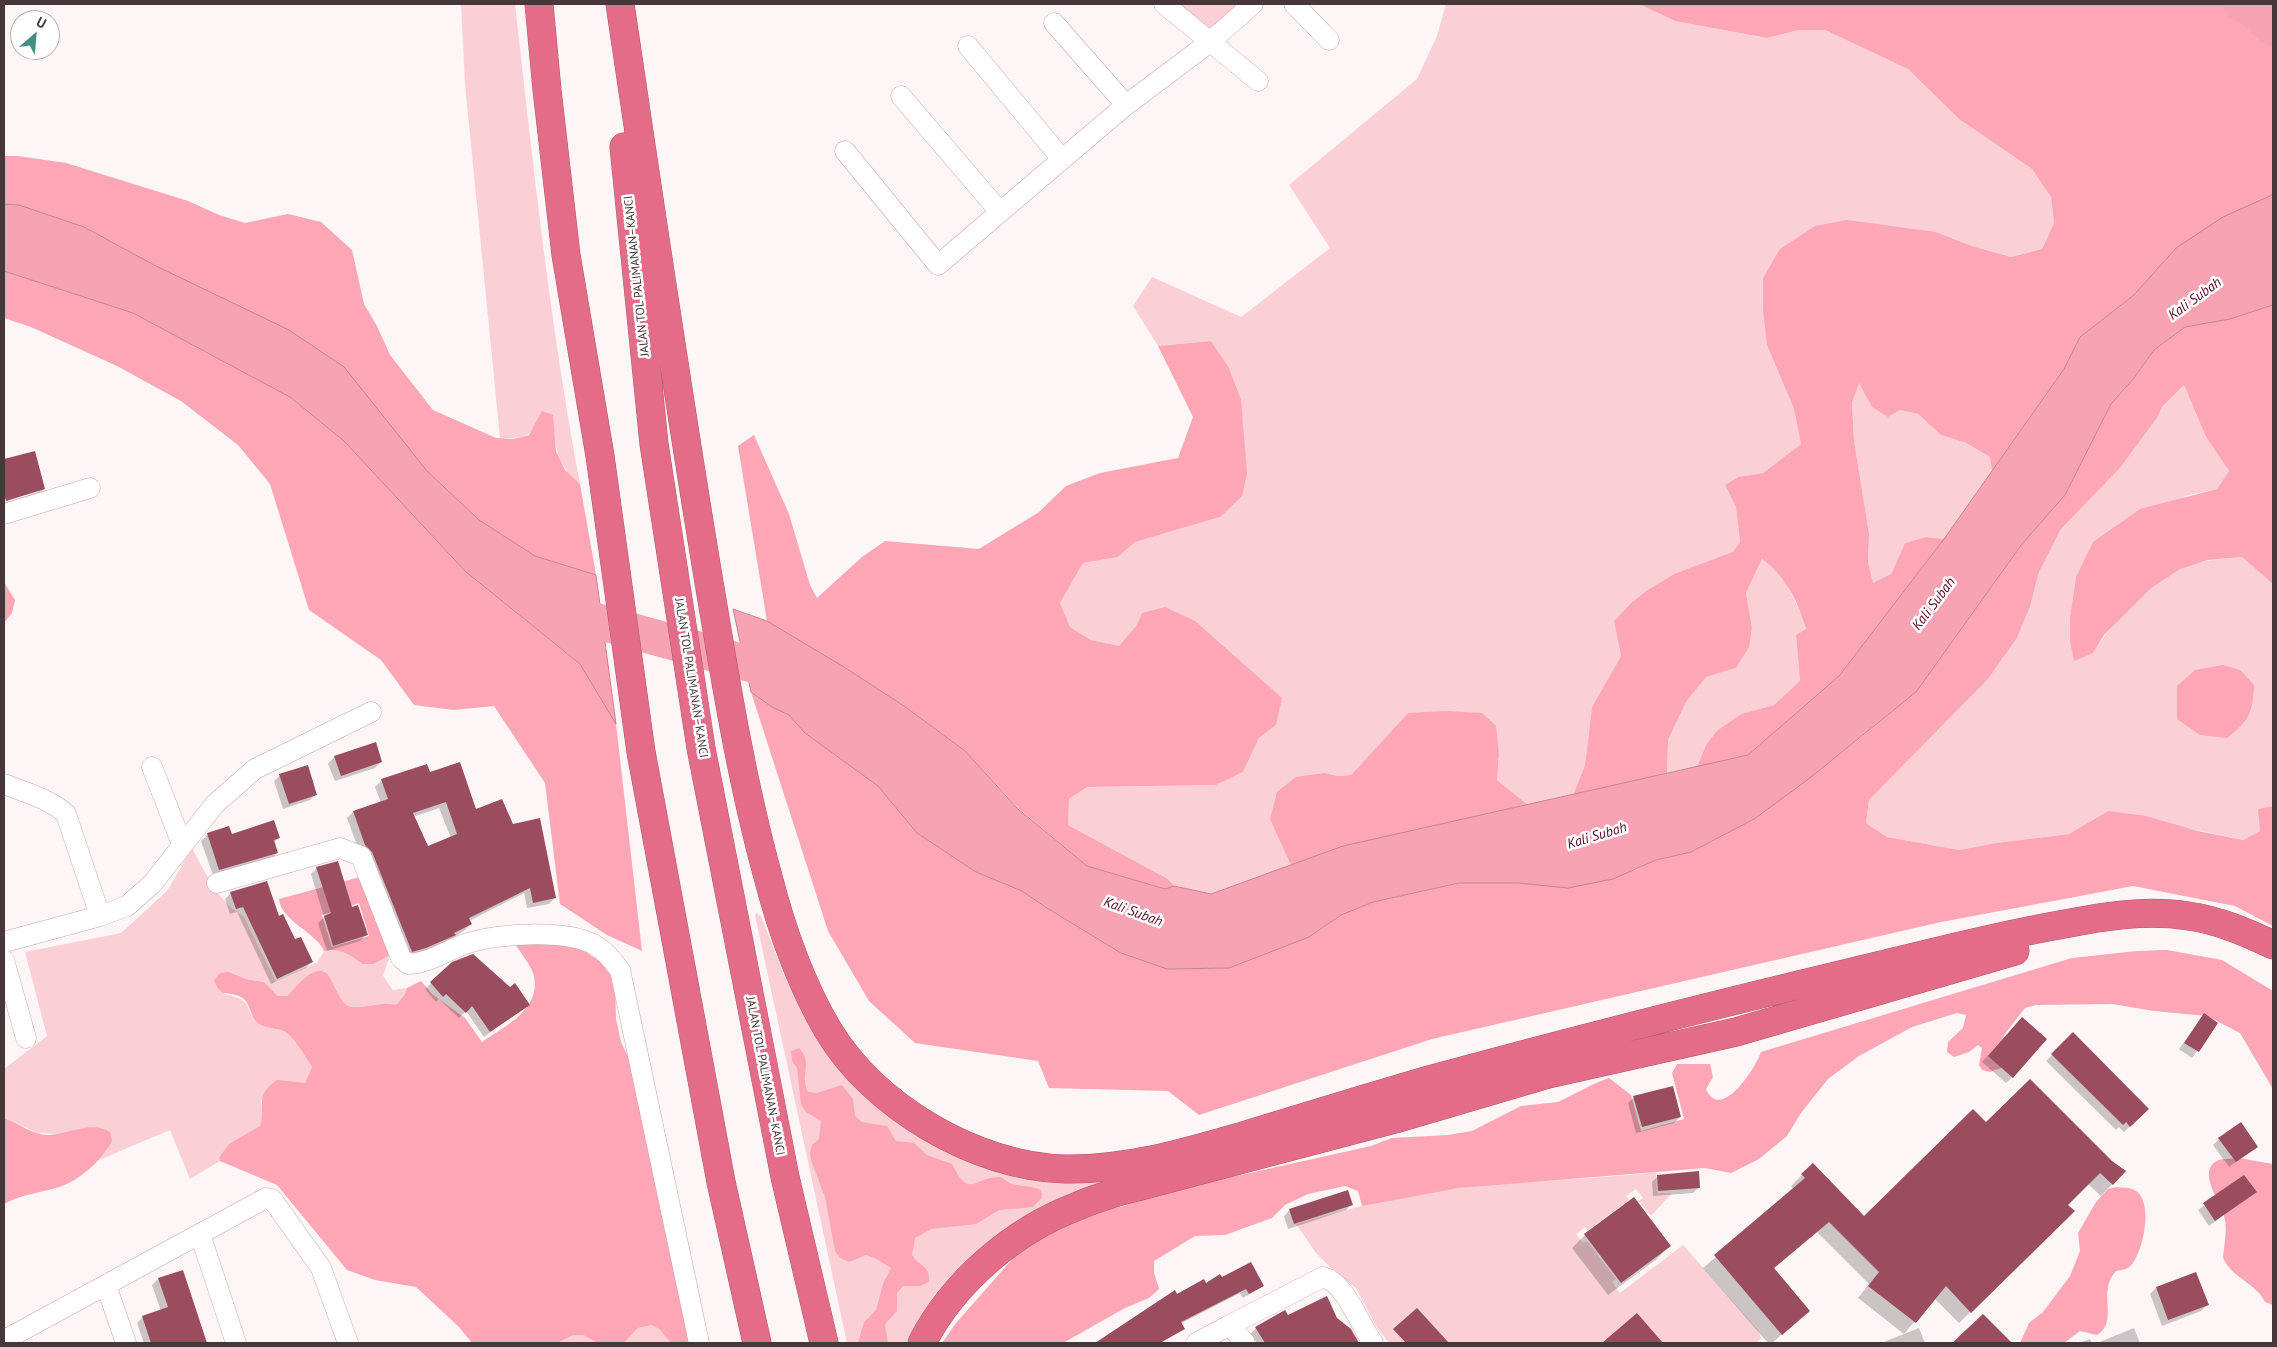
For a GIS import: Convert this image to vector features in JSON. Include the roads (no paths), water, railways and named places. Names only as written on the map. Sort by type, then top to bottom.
[{"type":"highway","points":[[539,4],[566,255],[600,456],[641,752],[721,1182],[756,1343]]},
{"type":"highway","name":"JALAN TOL PALIMANAN–KANCI","points":[[609,4],[654,444],[701,748],[785,1177],[824,1343]]},
{"type":"highway","points":[[620,4],[686,444],[736,742],[758,841],[779,918],[801,981],[831,1036],[870,1081],[911,1116],[938,1132],[1003,1159],[1034,1166],[1062,1169],[1103,1168],[1177,1155],[1428,1080],[2020,932],[2088,919],[2144,914],[2184,915],[2237,929],[2273,944]]},
{"type":"highway","points":[[922,1343],[952,1297],[984,1264],[1009,1244],[1038,1225],[1076,1206],[1118,1192],[1395,1119],[1548,1074],[1736,1032],[2056,940],[2111,930],[2150,927],[2188,929],[2228,939],[2273,959]]},
{"type":"street","points":[[1164,4],[1258,80]]},
{"type":"street","points":[[845,151],[938,265],[1126,104],[1210,42],[1253,4]]},
{"type":"street","points":[[1294,4],[1328,40]]},
{"type":"street","points":[[1054,23],[1126,104]]},
{"type":"street","points":[[968,46],[1062,159]]},
{"type":"street","points":[[901,96],[1000,212]]},
{"type":"street","points":[[4,514],[90,488]]},
{"type":"street","points":[[4,942],[100,916],[127,906],[152,884],[215,804],[255,768],[371,712]]},
{"type":"street","points":[[152,767],[182,844]]},
{"type":"street","points":[[4,784],[60,808],[66,814],[100,916]]},
{"type":"street","points":[[217,883],[340,848],[361,856],[401,958],[408,964],[422,964],[465,944],[535,933],[580,939],[601,949],[620,970],[699,1343]]},
{"type":"street","points":[[4,960],[26,1038]]},
{"type":"street","points":[[7,1338],[266,1198],[272,1199],[321,1268],[348,1343]]},
{"type":"street","points":[[200,1234],[236,1343]]},
{"type":"street","points":[[1196,1343],[1323,1277],[1333,1281],[1341,1290],[1373,1343]]},
{"type":"street","points":[[106,1285],[126,1343]]},
{"type":"street","points":[[1230,1325],[1245,1343]]},
{"type":"water","name":"Kali Subah","points":[[2273,195],[2273,305],[2230,319],[2185,327],[2154,350],[2134,378],[2111,404],[2065,495],[2022,544],[1916,692],[1806,781],[1754,819],[1691,852],[1656,860],[1613,879],[1568,888],[1518,883],[1459,883],[1373,902],[1341,915],[1309,937],[1229,968],[1167,969],[1121,953],[1022,891],[976,872],[917,833],[878,786],[805,733],[789,715],[772,707],[751,692],[733,609],[767,621],[844,667],[904,706],[965,751],[1018,809],[1087,866],[1165,889],[1174,886],[1211,894],[1343,846],[1748,755],[1839,676],[1944,539],[2064,369],[2080,337],[2134,295],[2176,248],[2223,217]]},
{"type":"water","points":[[4,204],[19,205],[84,227],[154,265],[289,330],[344,367],[427,471],[479,520],[535,556],[596,575],[616,724],[580,664],[465,571],[344,441],[290,397],[133,313],[4,271]]},
{"type":"waterway","points":[[2241,4],[2249,6],[2273,28]]},
{"type":"waterway","points":[[554,609],[775,671],[789,680]]}]
